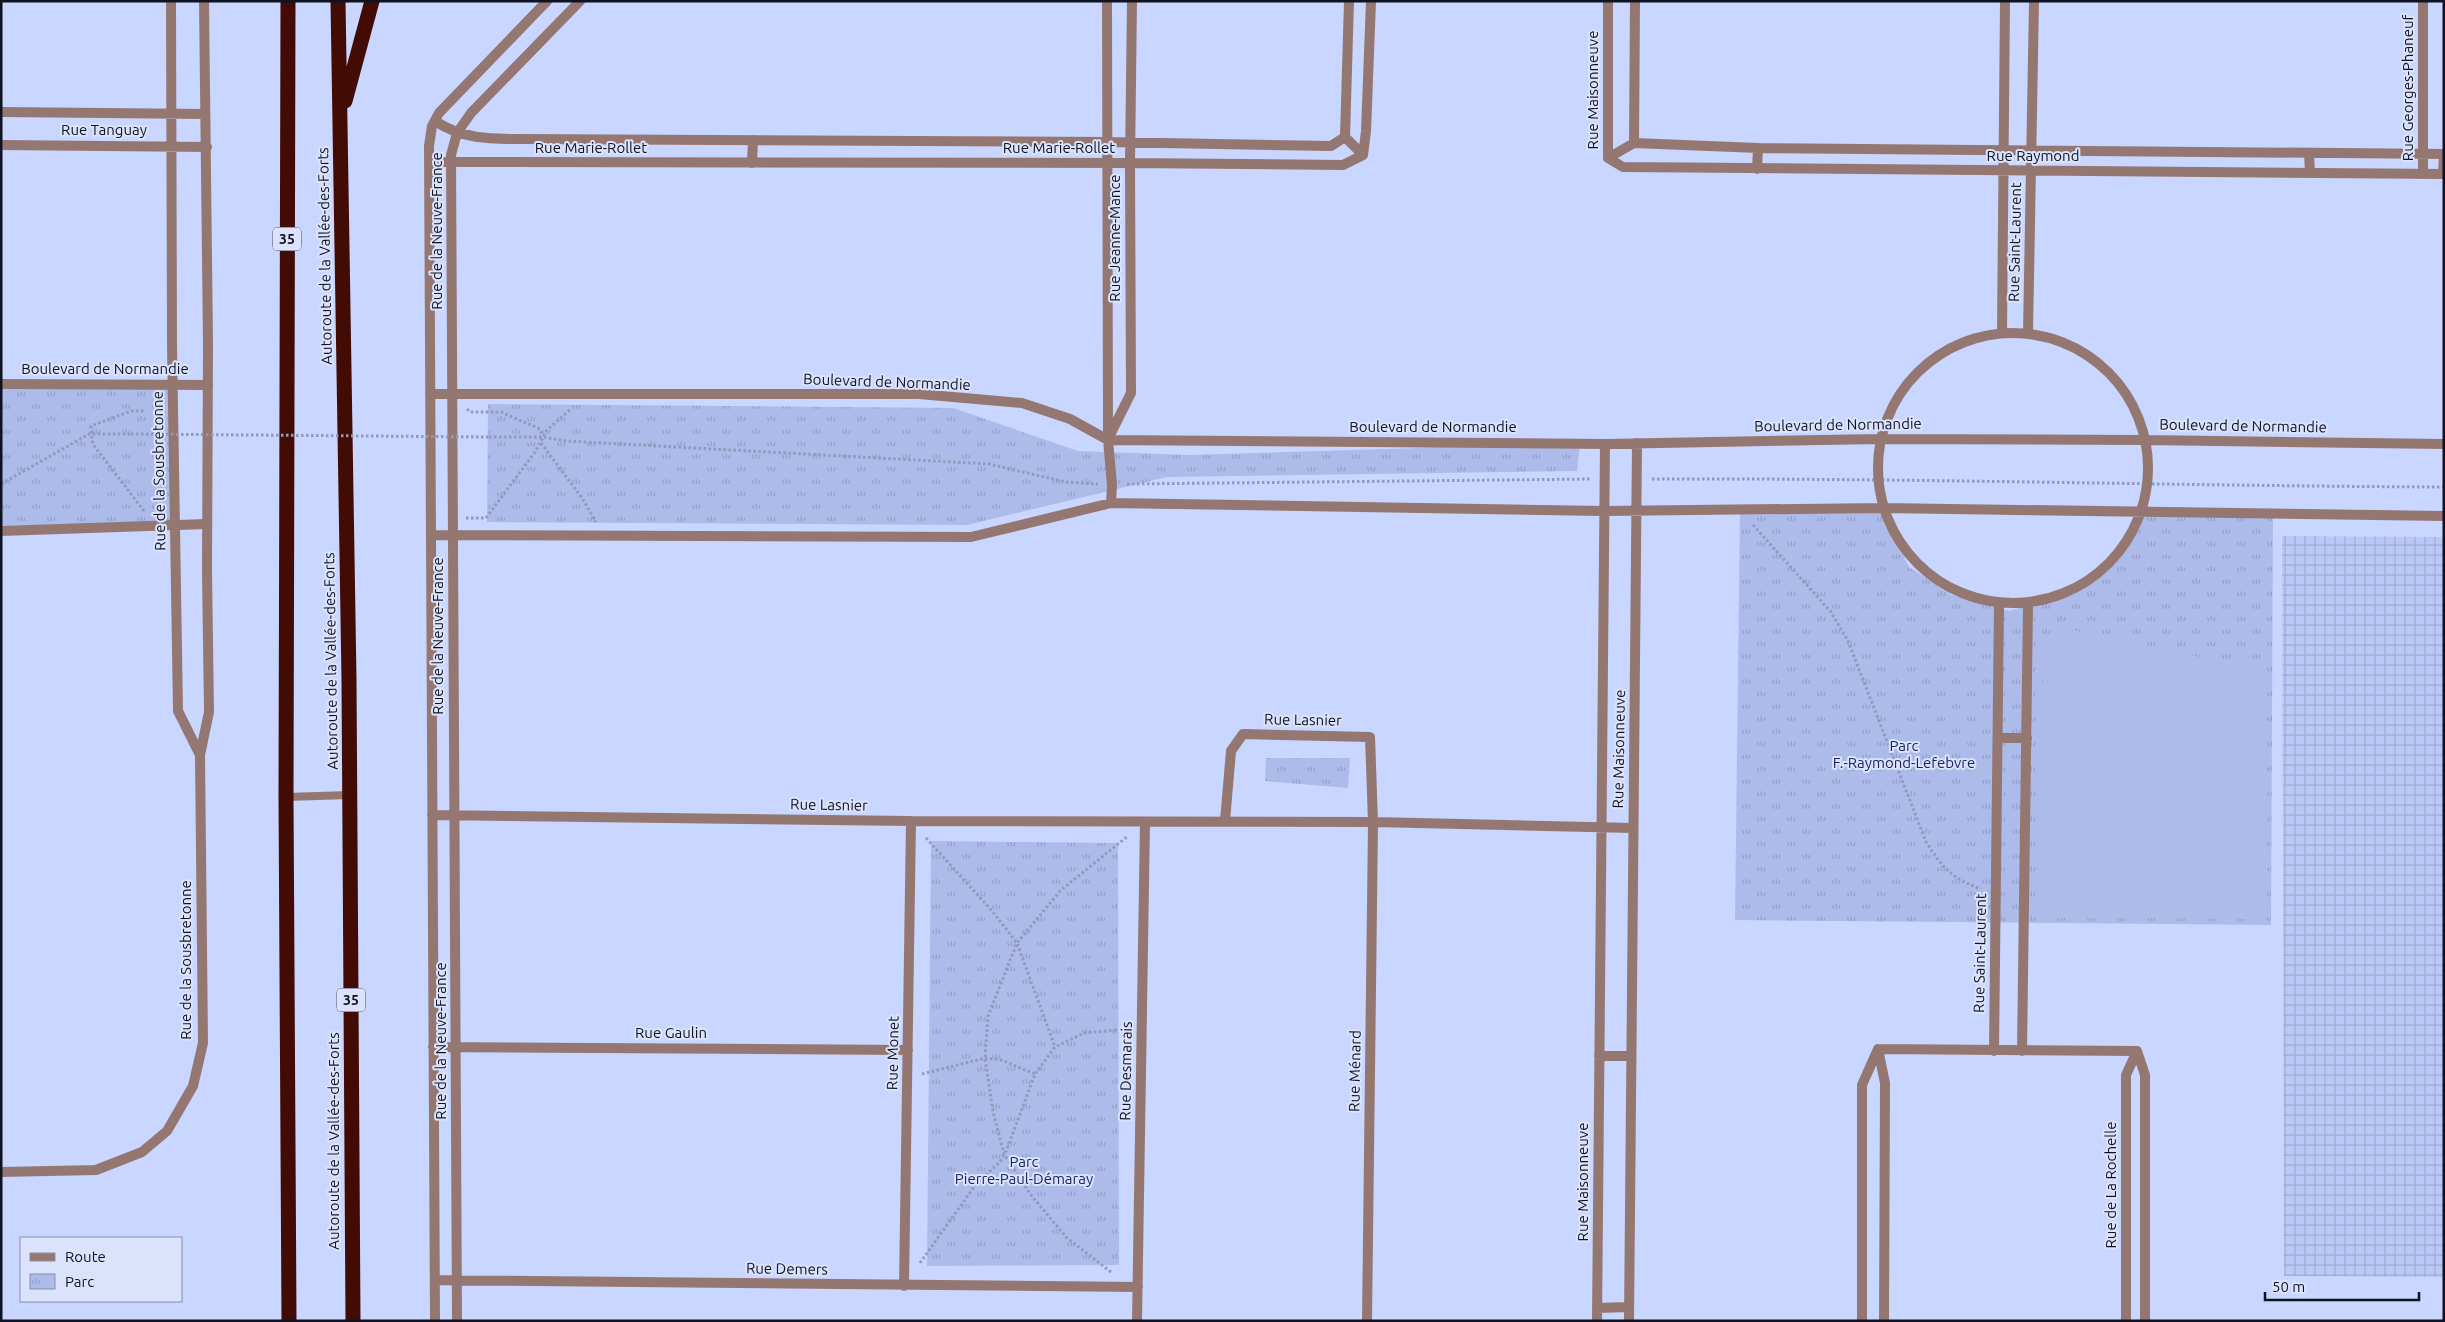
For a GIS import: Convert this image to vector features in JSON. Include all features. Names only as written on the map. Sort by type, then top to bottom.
[{"type":"highway","name":"35","points":[[288,1],[286,797],[289,1321]]},
{"type":"highway","name":"Autoroute de la Vallée-des-Forts","points":[[338,1],[350,795],[353,1321]]},
{"type":"highway","points":[[340,117],[372,1]]},
{"type":"street","name":"Rue de la Sousbretonne","points":[[172,1],[174,525],[178,711],[200,755]]},
{"type":"street","name":"Rue de la Sousbretonne","points":[[1,1172],[96,1170],[142,1152],[167,1131],[193,1086],[203,1043],[200,755],[209,712],[207,146],[204,1]]},
{"type":"street","name":"Rue de la Neuve-France","points":[[435,1321],[430,134],[434,121],[466,82],[546,1]]},
{"type":"street","name":"Rue de la Neuve-France","points":[[458,1321],[451,148],[457,133],[471,113],[580,1]]},
{"type":"street","name":"Rue Jeanne-Mance","points":[[1107,1],[1108,440],[1112,485],[1111,503]]},
{"type":"street","name":"Rue Jeanne-Mance","points":[[1108,440],[1131,393],[1130,163],[1132,1]]},
{"type":"street","points":[[1349,1],[1345,137],[1363,155]]},
{"type":"street","points":[[1363,155],[1366,131],[1371,1]]},
{"type":"street","name":"Rue Maisonneuve","points":[[1608,1],[1608,158],[1634,143]]},
{"type":"street","points":[[1634,143],[1635,1]]},
{"type":"street","name":"Rue Saint-Laurent","points":[[2002,333],[2005,1]]},
{"type":"street","name":"Rue Saint-Laurent","points":[[2028,334],[2034,1]]},
{"type":"street","name":"Rue Georges-Phaneuf","points":[[2423,1],[2423,174]]},
{"type":"street","name":"Rue Tanguay","points":[[1,112],[205,114]]},
{"type":"street","name":"Rue Marie-Rollet","points":[[434,121],[457,133],[487,139],[1107,142],[1331,146],[1345,137]]},
{"type":"street","points":[[752,163],[753,140]]},
{"type":"street","name":"Rue Raymond","points":[[1634,143],[1758,148],[2444,154]]},
{"type":"street","name":"Rue Tanguay","points":[[1,145],[207,146]]},
{"type":"street","points":[[1757,169],[1758,148]]},
{"type":"street","points":[[2309,153],[2310,173]]},
{"type":"street","points":[[2443,174],[2444,154]]},
{"type":"street","name":"Rue Marie-Rollet","points":[[429,162],[1130,163],[1343,166],[1363,155]]},
{"type":"street","name":"Rue Raymond","points":[[1608,158],[1623,167],[2443,174]]},
{"type":"street","points":[[2002,333],[2028,334],[2060,341],[2085,354],[2107,371],[2132,403],[2145,440],[2148,463],[2147,486],[2141,512],[2124,546],[2098,574],[2065,594],[2028,604],[1999,604],[1961,594],[1926,574],[1900,544],[1883,508],[1877,479],[1880,439],[1885,422],[1898,396],[1914,375],[1934,358],[1965,342],[2002,333]]},
{"type":"street","name":"Boulevard de Normandie","points":[[1,384],[208,385]]},
{"type":"street","name":"Boulevard de Normandie","points":[[430,394],[918,394],[1022,403],[1070,418],[1108,440],[1604,444],[1880,439],[2444,444]]},
{"type":"street","name":"Rue Maisonneuve","points":[[1629,1321],[1637,443]]},
{"type":"street","name":"Rue Maisonneuve","points":[[1597,1321],[1604,444]]},
{"type":"street","points":[[431,535],[971,537],[1111,503],[1604,511],[1883,508],[2444,516]]},
{"type":"street","points":[[1,531],[207,524]]},
{"type":"street","name":"Rue Saint-Laurent","points":[[1994,1051],[1999,604]]},
{"type":"street","points":[[2022,1051],[2028,604]]},
{"type":"street","name":"Rue Lasnier","points":[[1225,822],[1230,751],[1243,734],[1370,737],[1373,822]]},
{"type":"street","points":[[1998,738],[2026,738]]},
{"type":"street","name":"Rue Lasnier","points":[[432,815],[911,821],[1373,822],[1634,828]]},
{"type":"street","name":"Rue Monet","points":[[904,1286],[911,821]]},
{"type":"street","name":"Rue Desmarais","points":[[1137,1321],[1134,1287],[1142,1028],[1145,822]]},
{"type":"street","name":"Rue Ménard","points":[[1367,1321],[1373,822]]},
{"type":"street","name":"Rue Gaulin","points":[[433,1047],[908,1050]]},
{"type":"street","points":[[1878,1050],[2137,1051],[2145,1075],[2145,1321]]},
{"type":"street","points":[[1862,1321],[1862,1084],[1878,1050]]},
{"type":"street","points":[[1878,1050],[1884,1083],[1884,1321]]},
{"type":"street","name":"Rue de La Rochelle","points":[[2126,1321],[2126,1075],[2137,1051]]},
{"type":"street","points":[[1599,1056],[1631,1056]]},
{"type":"street","name":"Rue Demers","points":[[435,1280],[1134,1287]]},
{"type":"street","points":[[1597,1308],[1629,1307]]},
{"type":"lane","points":[[286,797],[350,795]]},
{"type":"path","points":[[540,437],[574,406]]},
{"type":"path","points":[[145,411],[131,411],[91,426],[95,447],[146,514]]},
{"type":"path","points":[[470,412],[501,412],[540,429],[541,443],[582,498],[597,524]]},
{"type":"path","points":[[1,484],[92,434],[540,437],[566,441],[989,464],[1066,482],[1112,485],[1604,479]]},
{"type":"path","points":[[470,518],[486,518],[541,443]]},
{"type":"path","points":[[1637,479],[1877,479],[2147,486],[2444,487]]},
{"type":"path","points":[[1740,510],[1831,612],[1848,641],[1926,842],[1942,867],[1960,881],[1996,894]]},
{"type":"path","points":[[911,821],[993,912],[1017,943],[1055,1047]]},
{"type":"path","points":[[1134,1287],[1067,1238],[1031,1195],[1004,1154],[994,1112],[985,1058],[988,1016],[1017,943],[1061,890],[1145,822]]},
{"type":"path","points":[[904,1286],[976,1184],[1000,1162],[1035,1074],[1055,1047],[1084,1033],[1142,1028]]},
{"type":"path","points":[[907,1078],[985,1058],[1001,1060],[1035,1074]]},
{"type":"shaded area","points":[[2282,536],[2444,537],[2444,1277],[2284,1276]]},
{"type":"green space","points":[[1,384],[172,386],[173,524],[1,531]]},
{"type":"green space","points":[[488,404],[953,408],[1078,451],[1190,455],[1580,443],[1577,471],[1167,477],[967,525],[487,522]]},
{"type":"green space","name":"Parc F.-Raymond-Lefebvre","points":[[1880,508],[1909,567],[1952,595],[2009,611],[2067,595],[2108,562],[2128,538],[2138,516],[2273,516],[2271,925],[1735,920],[1740,510]]},
{"type":"green space","points":[[2067,629],[2266,671],[2265,919],[2041,918],[2043,652]]},
{"type":"green space","points":[[1266,758],[1350,758],[1348,788],[1265,781]]},
{"type":"green space","name":"Parc Pierre-Paul-Démaray","points":[[931,841],[1118,843],[1119,1265],[927,1266]]}]
